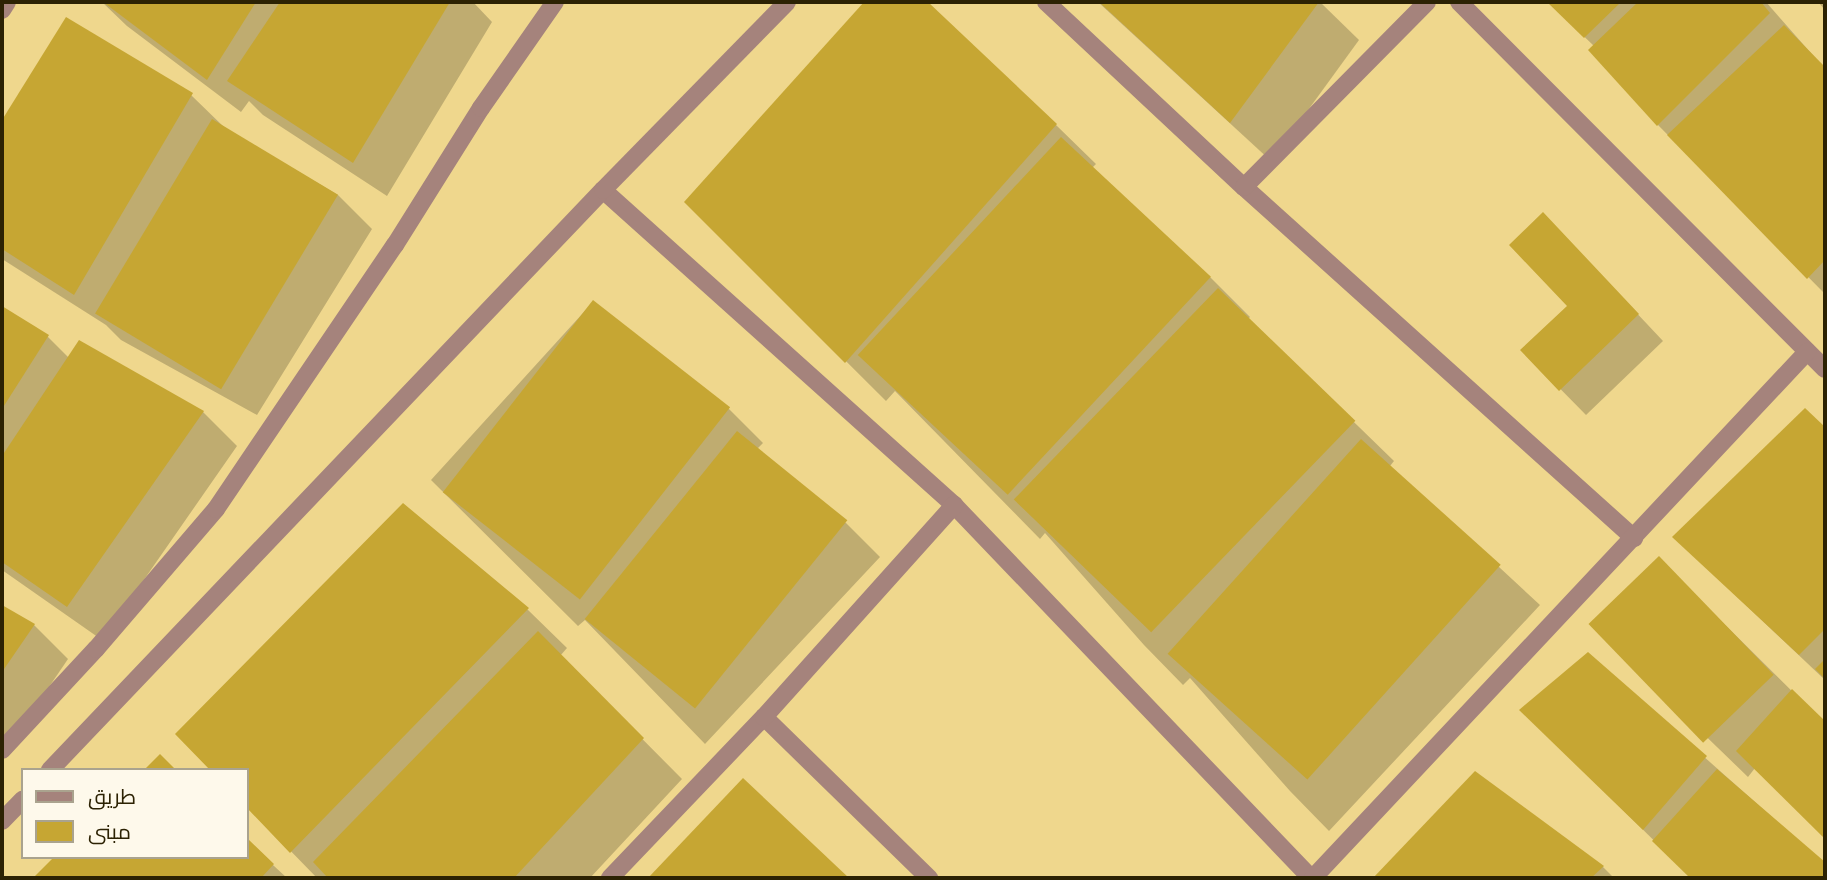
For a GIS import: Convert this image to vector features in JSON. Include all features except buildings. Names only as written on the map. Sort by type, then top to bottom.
[{"type":"street","points":[[2,10],[7,2]]},
{"type":"street","points":[[2,750],[96,649],[216,509],[395,245],[481,108],[555,2]]},
{"type":"street","points":[[52,768],[603,190],[787,2]]},
{"type":"street","points":[[1046,2],[1244,187],[1634,538]]},
{"type":"street","points":[[1244,187],[1427,2]]},
{"type":"street","points":[[1459,2],[1825,369]]},
{"type":"street","points":[[603,190],[954,505],[1312,878],[1807,352]]},
{"type":"street","points":[[610,878],[764,717],[954,505]]},
{"type":"street","points":[[764,717],[929,878]]},
{"type":"street","points":[[2,821],[21,801]]}]
